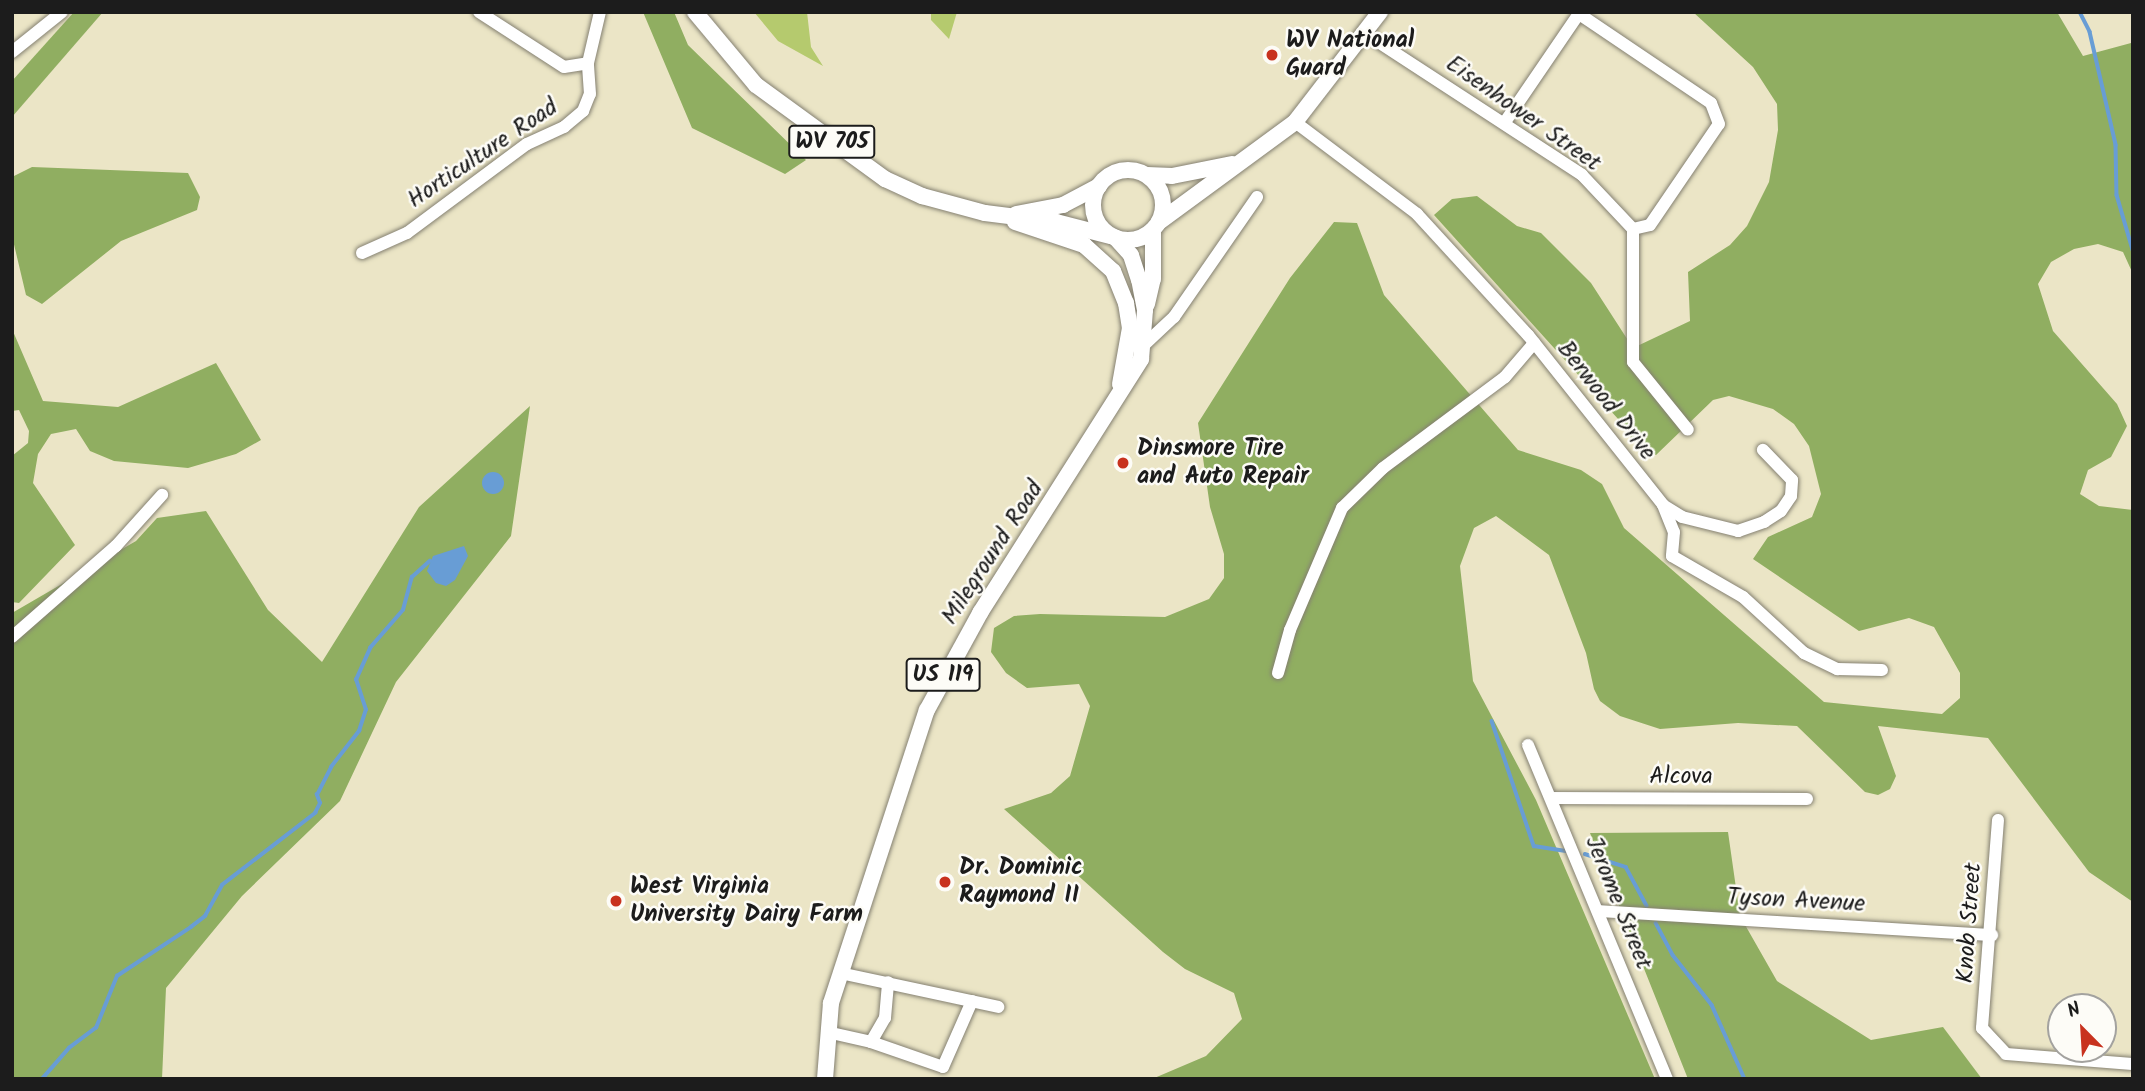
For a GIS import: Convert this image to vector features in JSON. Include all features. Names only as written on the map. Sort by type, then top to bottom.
[{"type":"main road","name":"WV 705","points":[[695,12],[756,85],[885,179],[922,196],[1003,217],[1056,222],[1113,237]]},
{"type":"main road","points":[[1156,226],[1162,195],[1147,176],[1135,170],[1116,172],[1098,186],[1094,196],[1095,219],[1113,237],[1133,240],[1156,226],[1235,163],[1294,122],[1366,34],[1380,12]]},
{"type":"main road","points":[[1147,176],[1172,176],[1235,163]]},
{"type":"main road","name":"WV 705","points":[[1003,217],[1063,205],[1098,186]]},
{"type":"main road","points":[[1003,217],[1084,245],[1113,271],[1126,303],[1130,328],[1129,352],[1109,415]]},
{"type":"main road","name":"Mileground Road","points":[[1145,310],[1153,279],[1156,226]]},
{"type":"main road","name":"Mileground Road","points":[[825,1079],[827,1032],[840,973],[916,739],[942,678],[1109,415],[1145,344],[1145,310],[1131,255],[1113,237]]},
{"type":"street","points":[[12,52],[62,12]]},
{"type":"street","points":[[479,12],[564,67],[588,63]]},
{"type":"street","name":"Horticulture Road","points":[[362,253],[407,233],[527,144],[564,127],[583,111],[590,94],[588,63],[600,12]]},
{"type":"street","points":[[1505,122],[1579,13],[1711,103],[1719,124],[1650,225],[1633,229],[1633,362],[1688,430]]},
{"type":"street","name":"Eisenhower Street","points":[[1366,34],[1505,122],[1582,175],[1633,229]]},
{"type":"street","name":"Berwood Drive","points":[[1294,122],[1417,214],[1534,343],[1663,505],[1674,532],[1672,556],[1743,597],[1804,653],[1837,669],[1882,670]]},
{"type":"street","name":"Mileground Road","points":[[1145,344],[1174,317],[1257,197]]},
{"type":"street","points":[[1278,673],[1290,630],[1342,508],[1383,468],[1504,377],[1534,343]]},
{"type":"street","points":[[1663,505],[1682,517],[1738,531],[1764,522],[1782,511],[1791,496],[1792,480],[1763,450]]},
{"type":"street","points":[[12,637],[116,546],[162,495]]},
{"type":"street","name":"Jerome Street","points":[[1528,745],[1554,798],[1667,1079]]},
{"type":"street","name":"Alcova","points":[[1554,798],[1807,799]]},
{"type":"street","name":"Knob Street","points":[[1998,820],[1992,935],[1982,1028],[2006,1054],[2133,1064]]},
{"type":"street","name":"Tyson Avenue","points":[[1598,911],[1992,935]]},
{"type":"street","points":[[840,973],[998,1007]]},
{"type":"street","points":[[871,1042],[885,1017],[888,982]]},
{"type":"street","points":[[827,1032],[871,1042],[943,1067],[972,1001]]},
{"type":"green space","points":[[74,12],[103,12],[12,117],[12,81]]},
{"type":"green space","points":[[643,12],[674,12],[688,45],[806,160],[785,174],[692,128]]},
{"type":"green space","points":[[754,12],[807,12],[811,47],[823,66],[778,41]]},
{"type":"green space","points":[[931,12],[957,12],[949,39],[931,20]]},
{"type":"green space","points":[[1693,12],[2057,12],[2083,56],[2131,43],[2133,274],[2123,252],[2098,244],[2074,249],[2051,262],[2038,284],[2053,331],[2117,404],[2127,426],[2111,457],[2088,470],[2080,494],[2099,506],[2133,510],[2133,902],[2089,872],[1988,738],[1878,726],[1896,776],[1890,789],[1878,795],[1865,792],[1797,726],[1738,723],[1660,729],[1620,716],[1600,701],[1594,689],[1586,653],[1549,555],[1496,516],[1474,528],[1460,566],[1473,681],[1536,800],[1655,1079],[1152,1079],[1206,1056],[1242,1019],[1234,993],[1185,969],[1163,952],[1004,809],[1051,793],[1070,776],[1090,706],[1079,684],[1027,688],[1006,673],[991,652],[994,628],[1014,616],[1040,614],[1165,617],[1209,599],[1224,578],[1224,554],[1210,507],[1198,423],[1290,278],[1334,222],[1357,223],[1384,295],[1518,450],[1581,470],[1602,484],[1624,528],[1824,702],[1942,714],[1960,698],[1960,673],[1934,627],[1909,618],[1859,631],[1753,559],[1768,537],[1812,517],[1821,494],[1809,446],[1794,424],[1773,409],[1729,396],[1713,400],[1656,455],[1633,441],[1619,420],[1434,215],[1452,199],[1477,196],[1517,226],[1541,233],[1591,283],[1633,348],[1690,321],[1688,272],[1730,245],[1747,226],[1769,182],[1778,130],[1777,104],[1753,67]]},
{"type":"green space","points":[[32,167],[188,173],[200,197],[197,210],[121,241],[42,304],[26,295],[12,236],[12,177]]},
{"type":"green space","points":[[12,329],[43,401],[118,407],[216,363],[261,440],[236,454],[188,468],[114,461],[90,451],[76,429],[51,434],[38,454],[33,483],[75,545],[19,603],[12,602],[12,456],[28,443],[29,431],[19,410],[12,411]]},
{"type":"green space","points":[[530,406],[511,536],[396,682],[340,801],[242,896],[166,988],[162,1079],[12,1079],[12,613],[136,541],[157,518],[206,511],[268,610],[322,662],[419,507]]},
{"type":"green space","points":[[1728,832],[1740,916],[1777,981],[1871,1040],[1943,1027],[1982,1079],[1688,1079],[1590,833]]},
{"type":"water","points":[[493,472],[501,475],[504,483],[501,491],[493,494],[485,491],[482,483],[485,475]]},
{"type":"water","points":[[464,546],[468,556],[455,580],[446,586],[436,583],[427,571],[433,556]]},
{"type":"waterway","points":[[2080,12],[2090,32],[2116,145],[2117,195],[2133,250]]},
{"type":"waterway","points":[[42,1079],[69,1048],[96,1028],[117,976],[205,916],[222,885],[315,813],[320,803],[317,795],[331,767],[359,731],[366,710],[356,680],[370,648],[403,610],[412,577],[430,561]]},
{"type":"waterway","points":[[1492,721],[1534,846],[1566,851]]},
{"type":"waterway","points":[[1585,854],[1626,867],[1647,906]]},
{"type":"waterway","points":[[1656,923],[1673,955],[1712,1005],[1745,1079]]},
{"type":"place","name":"WV National Guard","points":[[1272,55]]},
{"type":"place","name":"Dinsmore Tire and Auto Repair","points":[[1123,463]]},
{"type":"place","name":"Dr. Dominic Raymond II","points":[[945,882]]},
{"type":"place","name":"West Virginia University Dairy Farm","points":[[616,901]]}]
